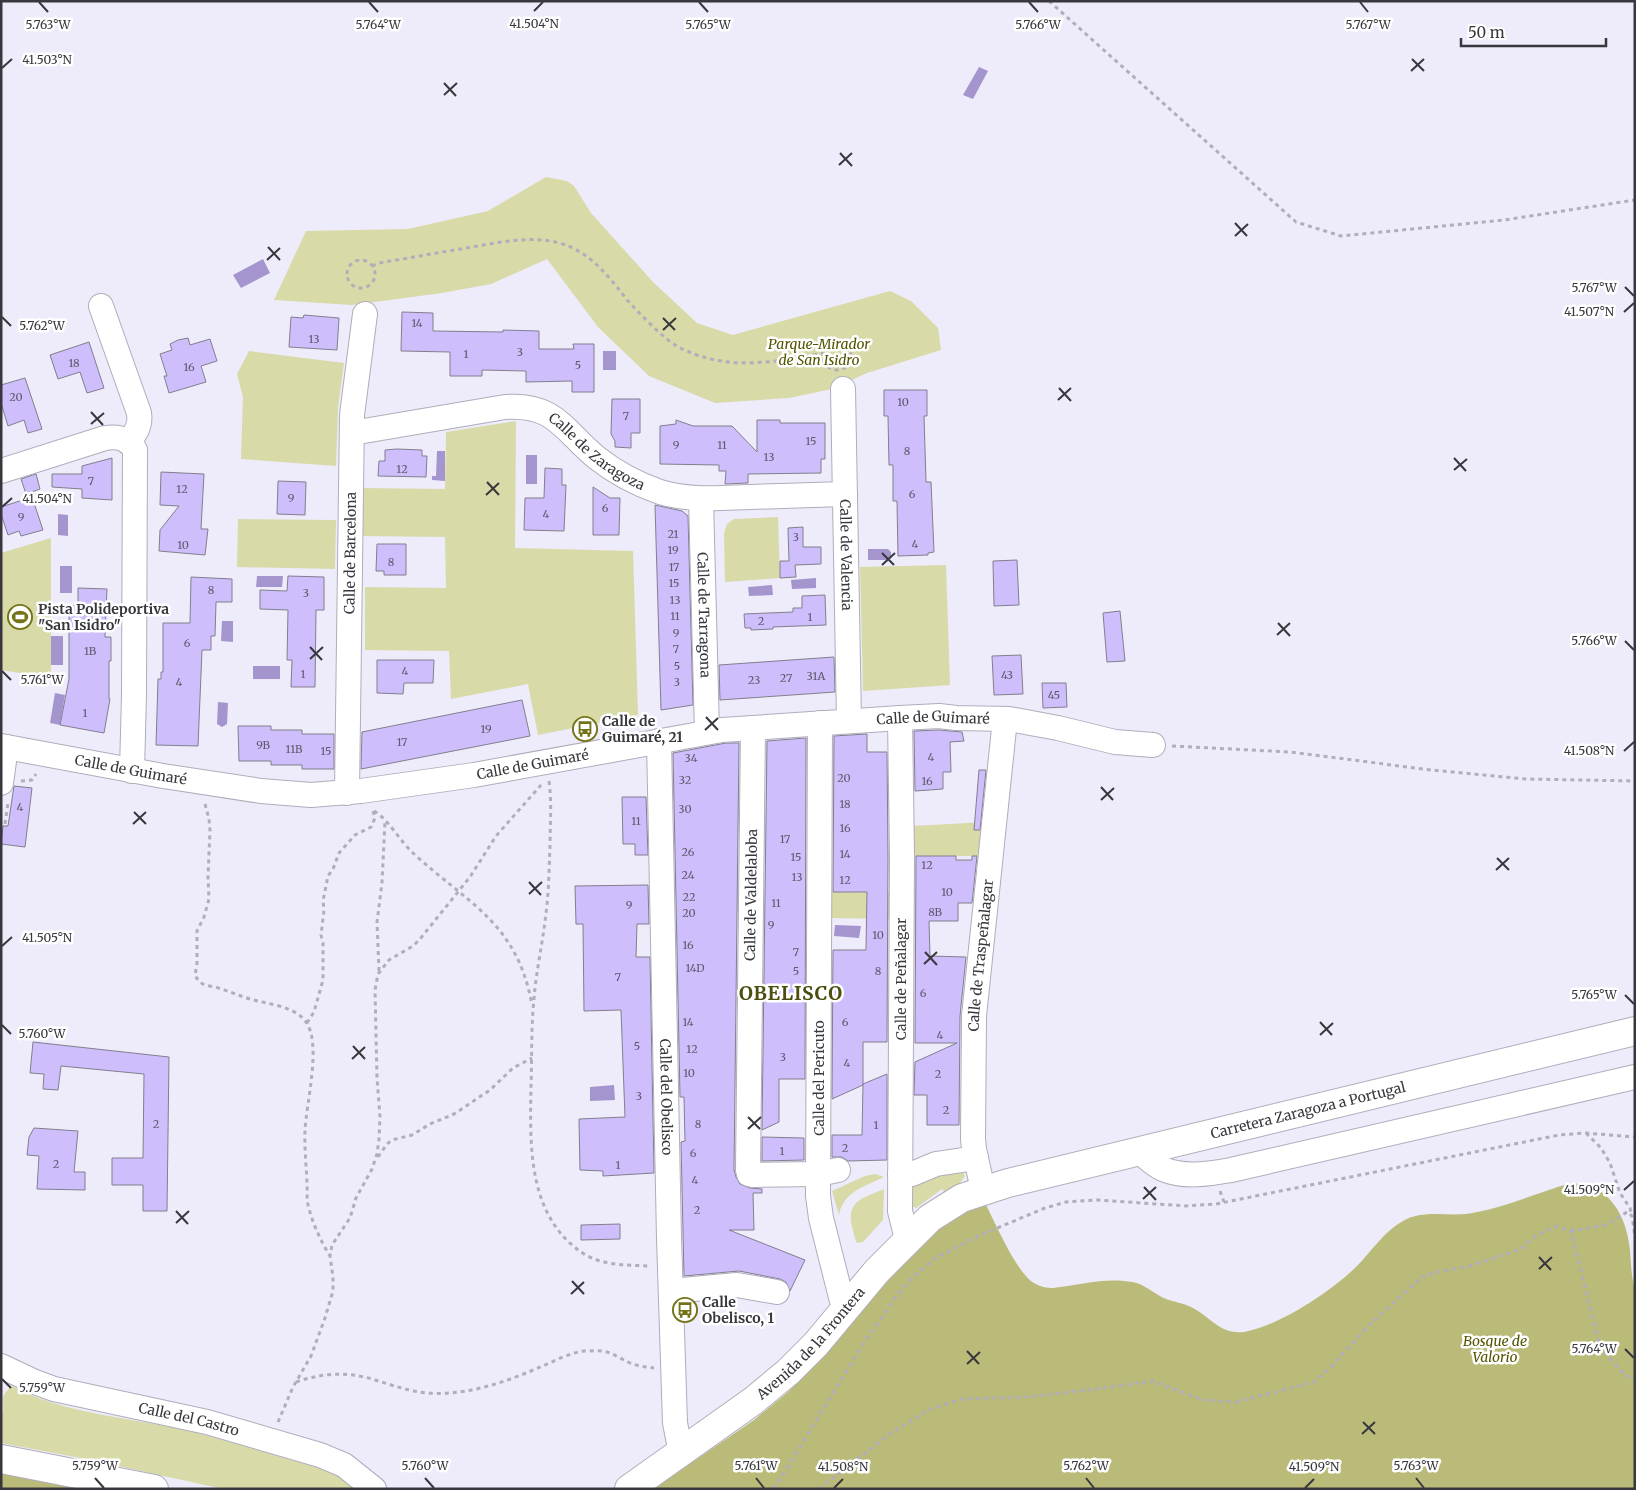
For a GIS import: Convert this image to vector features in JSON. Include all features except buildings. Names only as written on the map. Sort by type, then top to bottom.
[{"type":"highway","name":"Carretera Zaragoza a Portugal","points":[[983,1190],[1635,1031]]},
{"type":"highway","name":"Avenida de la Frontera","points":[[629,1489],[753,1401],[783,1377],[816,1344],[907,1239],[941,1210],[962,1198],[983,1190]]},
{"type":"highway","points":[[1,1459],[154,1489]]},
{"type":"street","points":[[101,306],[140,416],[138,428],[128,442]]},
{"type":"street","name":"Calle de Barcelona","points":[[346,793],[353,404],[365,314]]},
{"type":"street","name":"Calle de Valencia","points":[[843,389],[849,721]]},
{"type":"street","name":"Calle de Zaragoza","points":[[352,433],[505,407],[533,408],[558,420],[598,459],[631,480],[664,493],[690,499],[845,494]]},
{"type":"street","points":[[1,470],[104,438],[118,437],[128,442],[135,450],[132,771]]},
{"type":"street","name":"Calle de Tarragona","points":[[701,499],[707,732]]},
{"type":"street","name":"Calle de Guimaré","points":[[3,747],[132,771],[279,793],[311,795],[346,793],[474,775],[707,732],[849,721],[940,716],[1005,719],[1050,726],[1114,742],[1153,745]]},
{"type":"street","name":"Calle de Peñalagar","points":[[900,718],[902,857],[900,1211],[907,1239]]},
{"type":"street","name":"Calle de Traspeñalagar","points":[[983,1190],[973,1139],[974,1016],[1005,719]]},
{"type":"street","name":"Calle del Pericuto","points":[[820,723],[820,892],[828,1172],[820,1212],[844,1310]]},
{"type":"street","name":"Calle de Valdelaloba","points":[[753,728],[748,1170],[753,1175],[828,1172]]},
{"type":"street","name":"Calle del Obelisco","points":[[659,741],[670,1266],[676,1423],[681,1453]]},
{"type":"street","points":[[1,783],[3,747]]},
{"type":"street","points":[[1140,1152],[1161,1168],[1178,1173],[1201,1174],[1231,1170],[1635,1077]]},
{"type":"street","points":[[900,1174],[912,1174],[936,1164],[976,1158]]},
{"type":"street","points":[[672,1291],[737,1285],[777,1292]]},
{"type":"street","name":"Calle del Castro","points":[[1,1366],[35,1382],[54,1388],[183,1417],[336,1461],[350,1469],[373,1488]]},
{"type":"path","points":[[1049,1],[1296,222],[1341,236],[1504,220],[1635,200]]},
{"type":"path","points":[[372,266],[379,263],[518,240],[550,241],[566,246],[590,258],[609,276],[635,308],[669,340],[681,348],[710,360],[728,363],[772,362],[823,353]]},
{"type":"path","points":[[363,260],[372,266],[375,277],[370,285],[359,288],[349,282],[347,271],[354,262],[363,260]]},
{"type":"path","points":[[840,341],[850,350],[851,358],[844,368],[835,370],[825,364],[823,353],[827,346],[840,341]]},
{"type":"path","points":[[1153,745],[1290,752],[1431,770],[1526,779],[1635,781]]},
{"type":"path","points":[[378,974],[388,960],[413,946],[420,939],[459,891],[496,836],[549,778],[548,896],[533,1011],[530,1138],[533,1171],[542,1202],[557,1229],[582,1253],[601,1261],[625,1265],[670,1266]]},
{"type":"path","points":[[206,782],[205,804],[210,830],[209,899],[204,917],[196,931],[196,976],[205,985],[291,1011],[302,1017],[307,1023],[311,1034],[312,1077],[306,1115],[307,1200],[316,1231],[330,1256],[333,1291],[314,1348],[296,1382],[270,1441]]},
{"type":"path","points":[[367,808],[373,810],[411,851],[487,916],[513,949],[524,972],[533,1011]]},
{"type":"path","points":[[307,1023],[314,1012],[323,980],[321,922],[328,876],[334,869],[339,853],[356,835],[371,827],[374,818],[373,810]]},
{"type":"path","points":[[375,1162],[380,1139],[376,1007],[378,974],[377,922],[382,883],[385,821]]},
{"type":"path","points":[[330,1256],[334,1240],[350,1218],[356,1198],[383,1148],[392,1140],[412,1135],[430,1124],[454,1114],[490,1090],[513,1068],[532,1058]]},
{"type":"path","points":[[774,1489],[867,1338],[901,1290],[936,1258],[983,1234],[1044,1208],[1066,1202],[1098,1200],[1186,1206],[1216,1204],[1546,1137],[1585,1133],[1635,1137]]},
{"type":"path","points":[[1585,1133],[1601,1148],[1610,1163],[1618,1188],[1630,1208],[1635,1237]]},
{"type":"path","points":[[818,1489],[887,1436],[928,1410],[962,1400],[1027,1397],[1153,1381],[1203,1400],[1236,1402],[1314,1382],[1329,1369],[1367,1327],[1422,1277],[1470,1266],[1521,1249],[1537,1235],[1556,1226],[1571,1231],[1606,1225],[1626,1212],[1632,1216]]},
{"type":"path","points":[[1571,1231],[1600,1347],[1623,1373],[1635,1381]]},
{"type":"path","points":[[296,1382],[316,1376],[348,1374],[374,1379],[415,1391],[452,1392],[486,1387],[572,1354],[592,1351],[609,1353],[639,1366],[674,1368]]},
{"type":"green space","name":"Parque-Mirador de San Isidro","points":[[546,177],[567,181],[574,186],[591,213],[653,282],[697,323],[733,335],[890,291],[911,301],[938,328],[941,350],[867,373],[832,389],[789,398],[715,403],[649,376],[598,327],[547,259],[491,284],[442,293],[352,305],[274,300],[306,231],[408,229],[488,211]]},
{"type":"green space","points":[[249,351],[344,363],[338,408],[336,466],[241,459],[243,397],[237,374]]},
{"type":"green space","points":[[516,421],[515,548],[633,551],[638,715],[538,735],[528,684],[451,699],[449,651],[365,650],[365,587],[446,588],[445,537],[360,536],[361,488],[445,489],[446,432]]},
{"type":"green space","points":[[778,517],[780,578],[725,582],[724,533],[727,524],[734,519]]},
{"type":"green space","points":[[238,519],[336,520],[335,569],[237,567]]},
{"type":"green space","points":[[51,538],[51,678],[1,670],[1,553]]},
{"type":"green space","points":[[946,565],[950,685],[863,691],[860,567]]},
{"type":"green space","points":[[987,822],[985,856],[912,856],[912,826]]},
{"type":"green space","points":[[831,892],[891,893],[891,919],[831,918]]},
{"type":"green space","points":[[962,1170],[965,1176],[957,1187],[945,1193],[942,1189],[916,1208],[911,1206],[909,1187],[935,1174]]},
{"type":"green space","points":[[875,1174],[884,1177],[850,1195],[841,1207],[839,1215],[832,1191],[865,1176]]},
{"type":"green space","name":"Bosque de Valorio","points":[[1571,1183],[1591,1186],[1608,1197],[1619,1212],[1629,1240],[1635,1289],[1635,1489],[653,1489],[754,1420],[788,1392],[822,1358],[888,1280],[932,1233],[958,1214],[985,1203],[1014,1259],[1027,1278],[1036,1284],[1053,1288],[1113,1280],[1132,1282],[1166,1299],[1191,1307],[1228,1331],[1244,1332],[1273,1323],[1289,1315],[1334,1286],[1357,1266],[1390,1230],[1403,1221],[1426,1214],[1466,1214],[1479,1212]]},
{"type":"green space","points":[[884,1189],[883,1220],[863,1242],[857,1243],[851,1218],[854,1205],[858,1201]]},
{"type":"green space","points":[[12,1386],[33,1396],[76,1409],[167,1426],[239,1444],[335,1474],[355,1489],[223,1489],[91,1460],[1,1443],[3,1398]]},
{"type":"green space","points":[[1,1473],[90,1489],[1,1489]]},
{"type":"shaded area","points":[[979,67],[988,71],[973,99],[963,95]]},
{"type":"shaded area","points":[[263,259],[270,273],[241,288],[233,275]]},
{"type":"shaded area","points":[[603,351],[616,351],[616,370],[603,370]]},
{"type":"shaded area","points":[[437,451],[445,451],[445,481],[432,480],[432,476],[436,476]]},
{"type":"shaded area","points":[[526,455],[537,455],[537,484],[526,484]]},
{"type":"shaded area","points":[[58,514],[68,515],[68,536],[58,535]]},
{"type":"shaded area","points":[[868,549],[888,549],[891,552],[891,556],[888,558],[889,560],[868,560]]},
{"type":"shaded area","points":[[60,566],[72,566],[72,593],[60,593]]},
{"type":"shaded area","points":[[257,576],[283,576],[282,587],[256,587]]},
{"type":"shaded area","points":[[816,578],[816,588],[792,589],[791,580]]},
{"type":"shaded area","points":[[772,585],[773,595],[749,596],[748,587]]},
{"type":"shaded area","points":[[222,621],[233,621],[233,642],[221,641]]},
{"type":"shaded area","points":[[51,636],[63,636],[63,665],[51,665]]},
{"type":"shaded area","points":[[253,666],[280,666],[280,679],[253,679]]},
{"type":"shaded area","points":[[55,693],[65,695],[60,725],[50,723]]},
{"type":"shaded area","points":[[218,702],[228,703],[227,724],[222,727],[217,724]]},
{"type":"shaded area","points":[[835,925],[861,926],[859,938],[834,936]]},
{"type":"shaded area","points":[[614,1085],[615,1100],[590,1101],[590,1087]]},
{"type":"place","name":"Pista Polideportiva \"San Isidro\"","points":[[20,617]]},
{"type":"place","name":"Calle de Guimaré, 21","points":[[585,729]]},
{"type":"place","name":"Calle Obelisco, 1","points":[[685,1310]]},
{"type":"district","name":"OBELISCO","points":[[791,993]]}]
